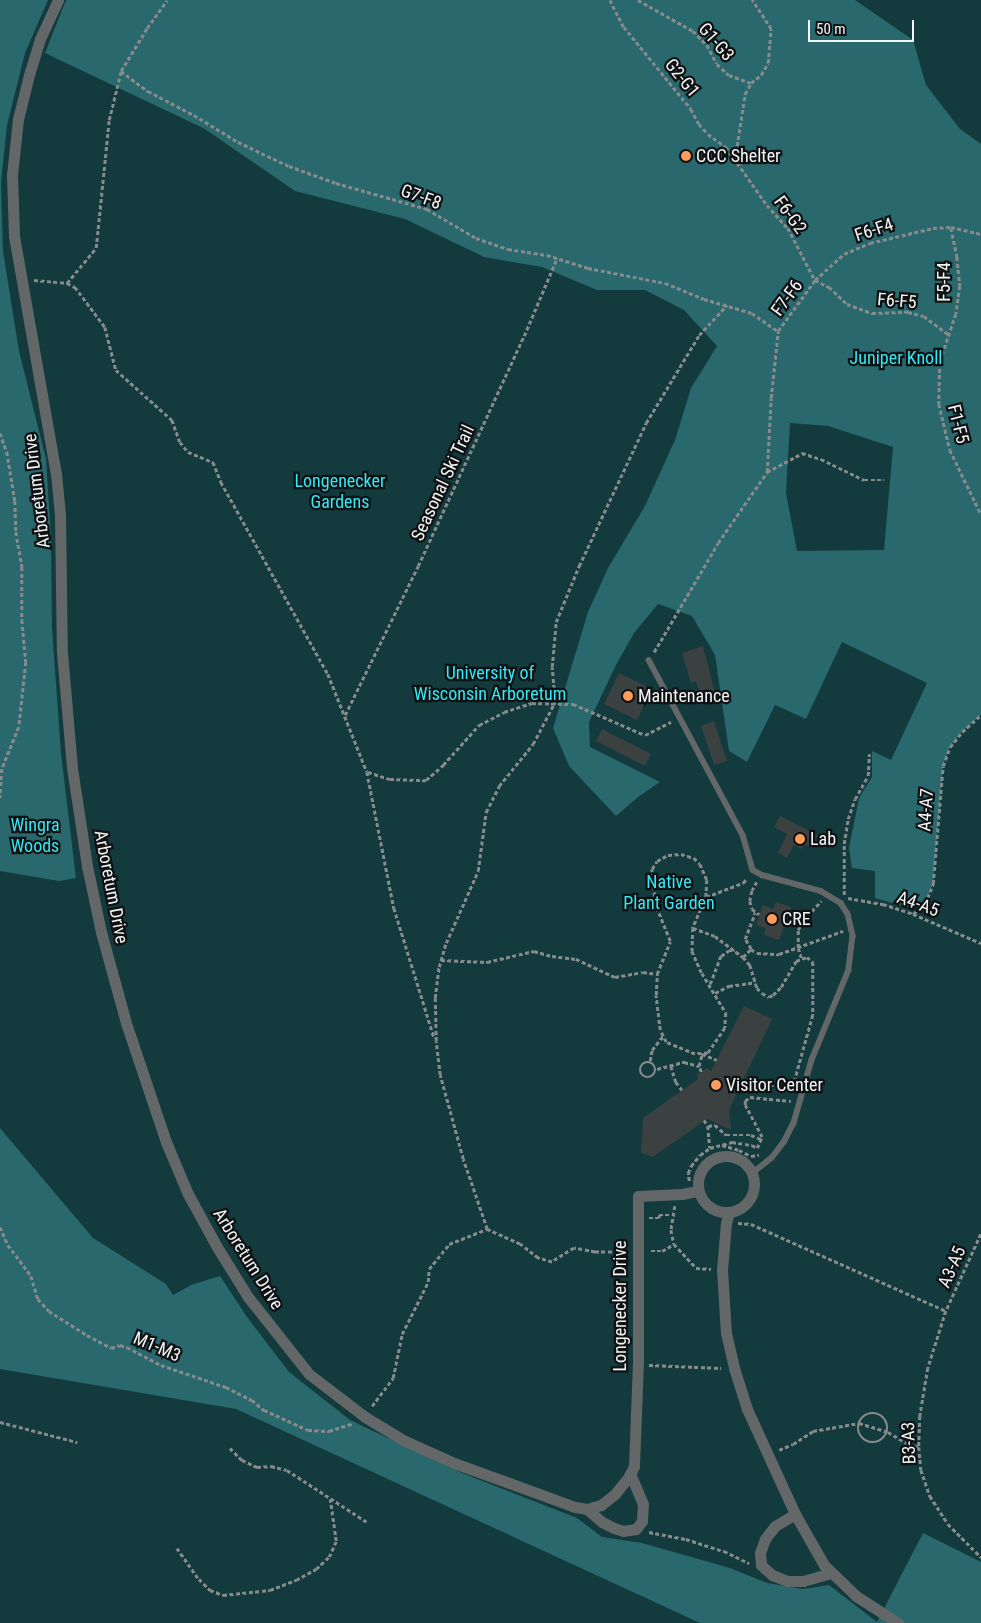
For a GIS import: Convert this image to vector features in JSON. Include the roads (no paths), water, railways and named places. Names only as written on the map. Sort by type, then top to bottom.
[{"type":"street","name":"Arboretum Drive","points":[[58,0],[40,39],[18,119],[12,175],[14,236],[56,474],[62,557],[62,653],[74,778],[87,866],[123,1015],[166,1142],[188,1194],[217,1247],[248,1296],[309,1374],[365,1417],[403,1440],[454,1463],[575,1507],[587,1509]]},
{"type":"street","points":[[728,1218],[706,1205],[698,1190],[701,1172],[713,1159],[731,1157],[747,1166],[754,1182],[750,1199],[728,1218],[722,1270],[726,1333],[734,1368],[748,1409],[795,1514],[824,1565],[856,1596],[898,1623]]},
{"type":"street","name":"Longenecker Drive","points":[[630,1474],[634,1466],[636,1443],[638,1196],[682,1194],[698,1190]]},
{"type":"street","points":[[630,1474],[643,1504],[642,1521],[636,1529],[623,1531],[602,1522],[587,1509],[601,1504],[614,1495],[630,1474]]},
{"type":"street","points":[[795,1514],[775,1526],[764,1539],[760,1553],[761,1565],[772,1575],[788,1581],[803,1581],[831,1573]]},
{"type":"lane","points":[[649,660],[743,835],[753,870],[762,875],[801,884],[841,903],[848,914],[853,936],[849,970],[812,1060],[794,1123],[785,1141],[772,1158],[752,1174]]},
{"type":"place","name":"CCC Shelter","points":[[686,156]]},
{"type":"place","name":"Maintenance","points":[[628,696]]},
{"type":"place","name":"Lab","points":[[800,839]]},
{"type":"place","name":"CRE","points":[[772,919]]},
{"type":"place","name":"Visitor Center","points":[[716,1085]]},
{"type":"park label","name":"Juniper Knoll","points":[[896,358]]},
{"type":"park label","name":"Longenecker Gardens","points":[[340,492]]},
{"type":"park label","name":"University of Wisconsin Arboretum","points":[[490,684]]},
{"type":"park label","name":"Wingra Woods","points":[[35,836]]},
{"type":"park label","name":"Native Plant Garden","points":[[669,893]]}]
